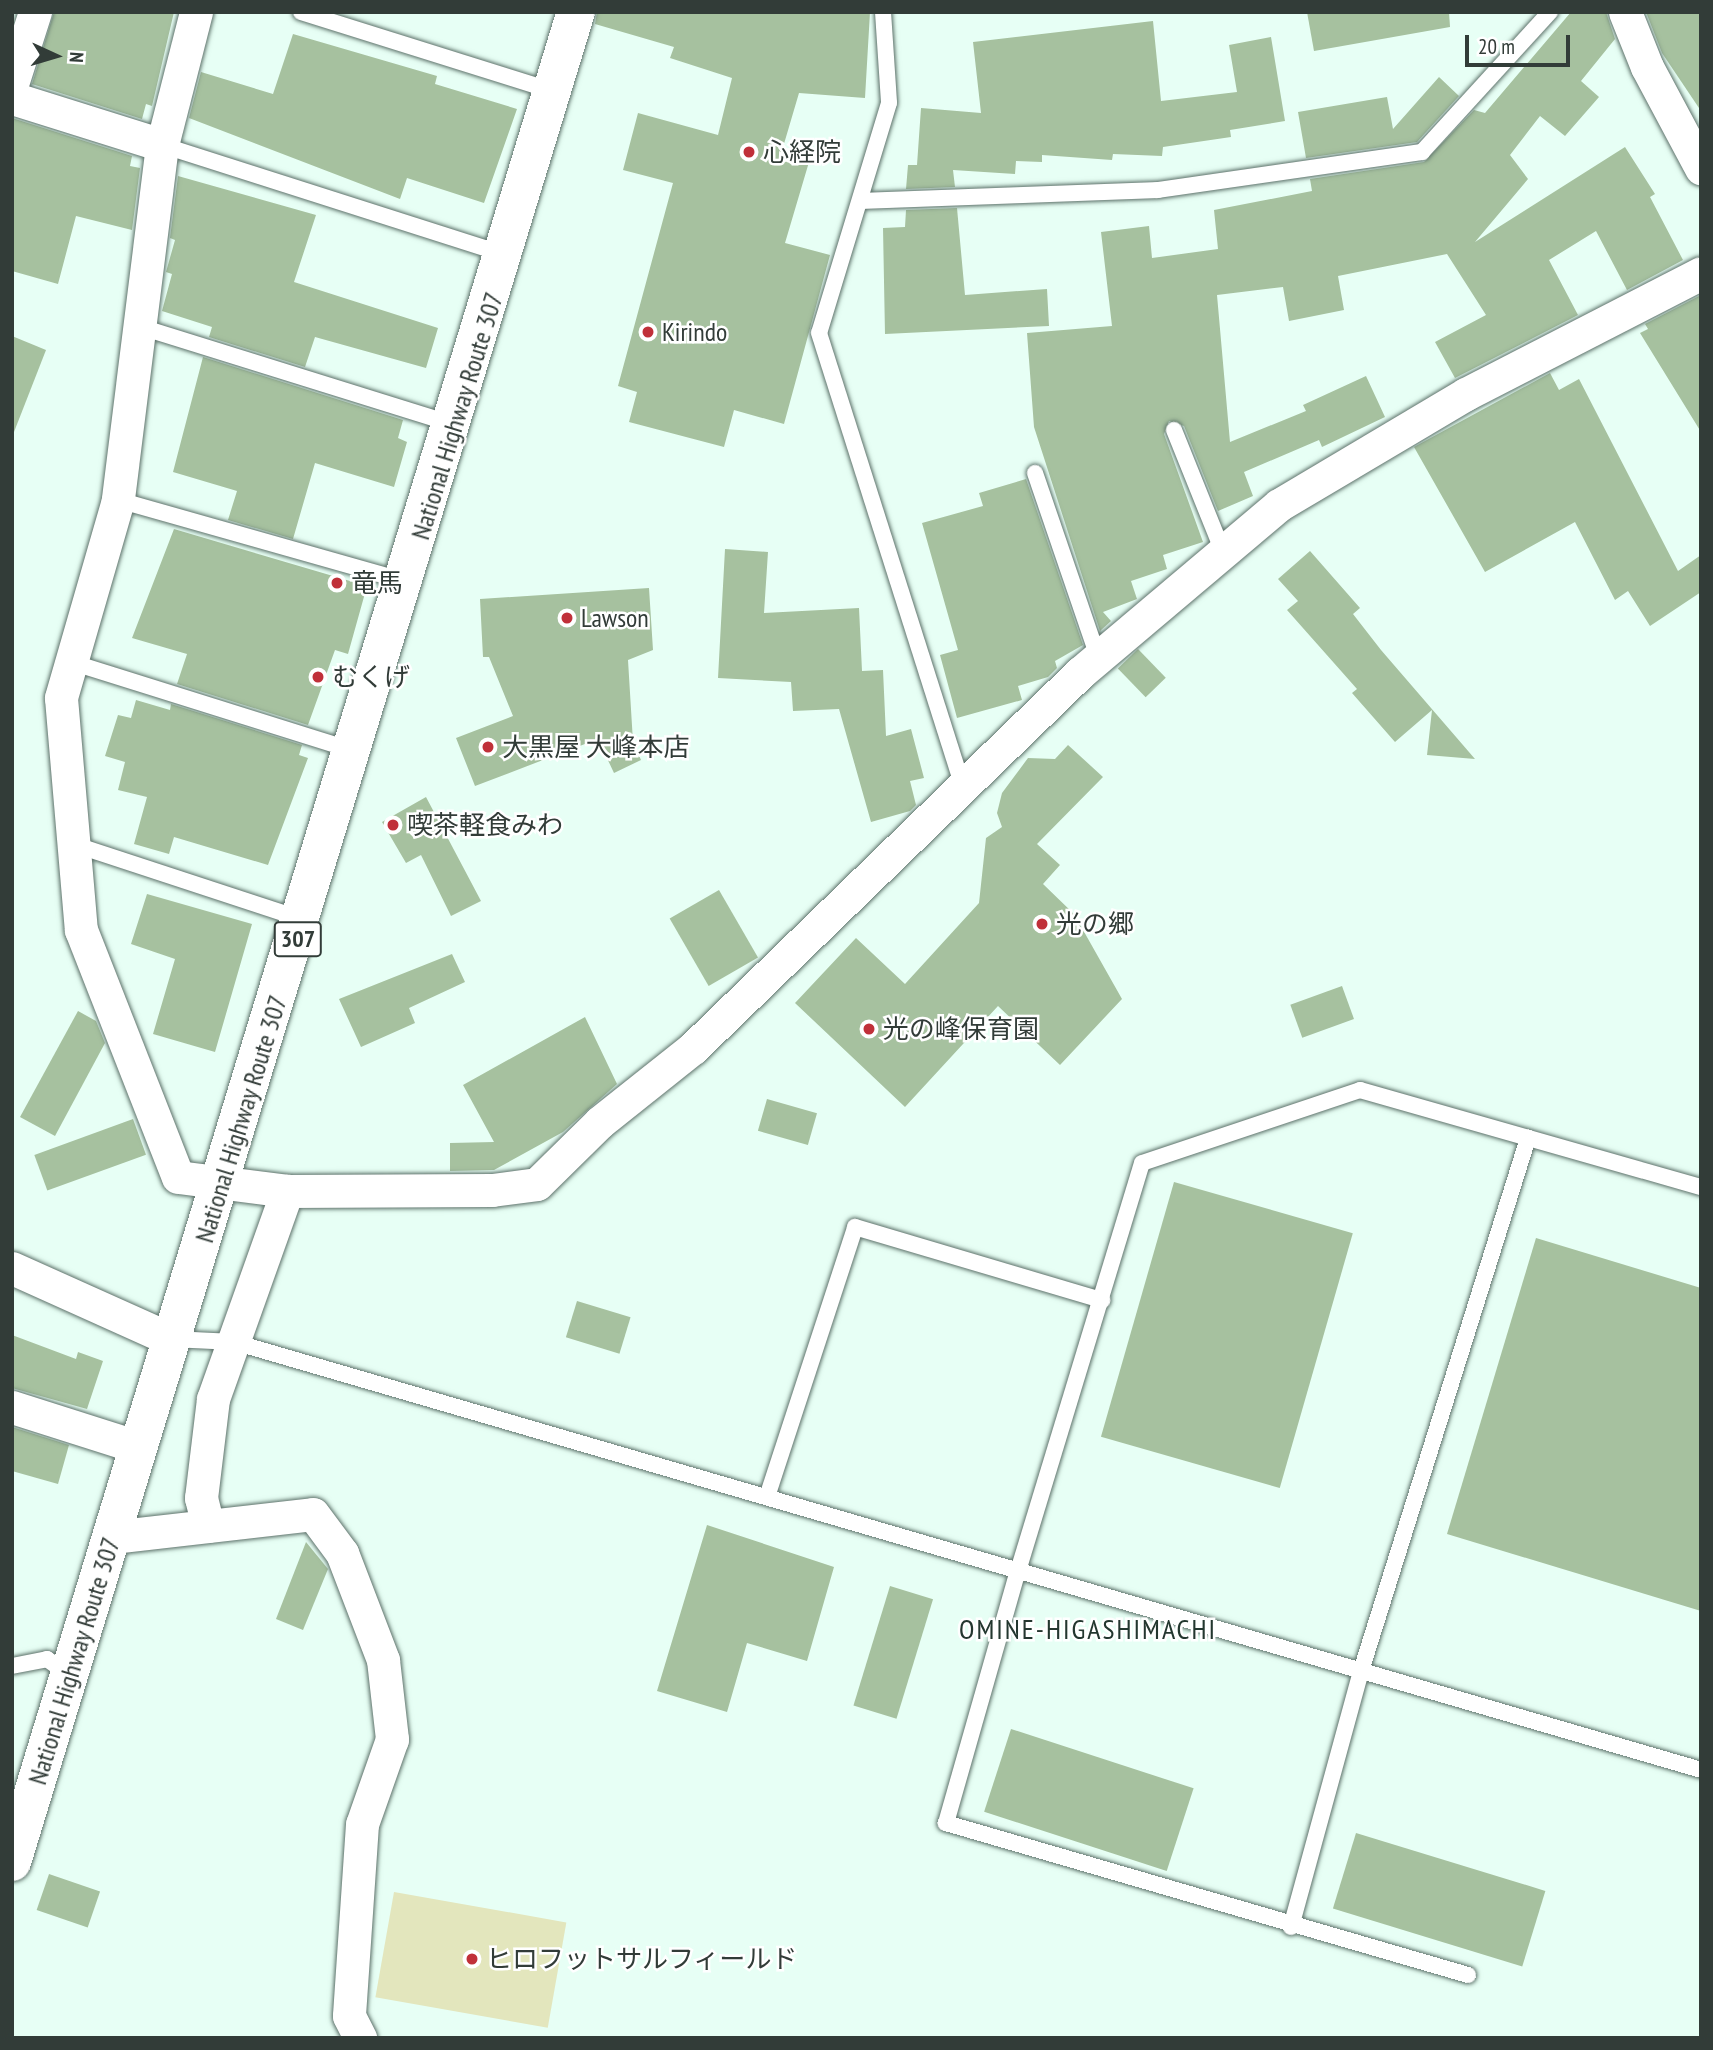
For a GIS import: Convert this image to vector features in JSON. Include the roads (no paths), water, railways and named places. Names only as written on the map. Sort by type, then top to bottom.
[{"type":"highway","name":"National Highway Route 307","points":[[12,1862],[71,1676],[170,1339],[223,1184],[506,255],[576,12]]},
{"type":"street","points":[[12,84],[36,12]]},
{"type":"street","points":[[196,12],[162,145],[118,500],[61,698],[80,930],[178,1177],[288,1191],[492,1190],[537,1184],[600,1122],[693,1048],[962,783],[1098,657],[1279,505],[1466,394],[1701,273]]},
{"type":"street","points":[[1625,12],[1647,67],[1701,168]]},
{"type":"street","points":[[12,98],[162,145]]},
{"type":"street","points":[[208,1526],[201,1498],[213,1399],[288,1191]]},
{"type":"street","points":[[12,1268],[170,1339]]},
{"type":"street","points":[[12,1407],[138,1447]]},
{"type":"street","points":[[112,1537],[313,1514],[342,1553],[383,1660],[392,1739],[362,1824],[349,2016],[360,2038]]},
{"type":"lane","points":[[301,12],[555,92]]},
{"type":"lane","points":[[883,12],[889,103],[819,333],[962,783]]},
{"type":"lane","points":[[861,201],[1158,190],[1422,152],[1550,12]]},
{"type":"lane","points":[[162,145],[506,255]]},
{"type":"lane","points":[[141,327],[454,425]]},
{"type":"lane","points":[[1174,430],[1223,552]]},
{"type":"lane","points":[[1035,473],[1098,657]]},
{"type":"lane","points":[[118,500],[406,582]]},
{"type":"lane","points":[[71,662],[355,751]]},
{"type":"lane","points":[[73,844],[303,919]]},
{"type":"lane","points":[[1468,1975],[1291,1927],[946,1824],[1018,1571],[1142,1163],[1360,1090],[1701,1187]]},
{"type":"lane","points":[[1291,1927],[1361,1671],[1528,1138]]},
{"type":"lane","points":[[767,1497],[855,1227],[1102,1300]]},
{"type":"lane","points":[[170,1339],[234,1342],[1701,1770]]},
{"type":"lane","points":[[12,1666],[47,1659],[71,1676]]},
{"type":"place","name":"心経院","points":[[749,152]]},
{"type":"place","name":"Kirindo","points":[[648,332]]},
{"type":"place","name":"竜馬","points":[[337,583]]},
{"type":"place","name":"Lawson","points":[[567,618]]},
{"type":"place","name":"むくげ","points":[[318,677]]},
{"type":"place","name":"大黒屋 大峰本店","points":[[488,747]]},
{"type":"place","name":"喫茶軽食みわ","points":[[393,825]]},
{"type":"place","name":"光の郷","points":[[1042,924]]},
{"type":"place","name":"光の峰保育園","points":[[869,1029]]},
{"type":"place","name":"ヒロフットサルフィールド","points":[[472,1959]]},
{"type":"district","name":"OMINE-HIGASHIMACHI","points":[[1088,1629]]}]
